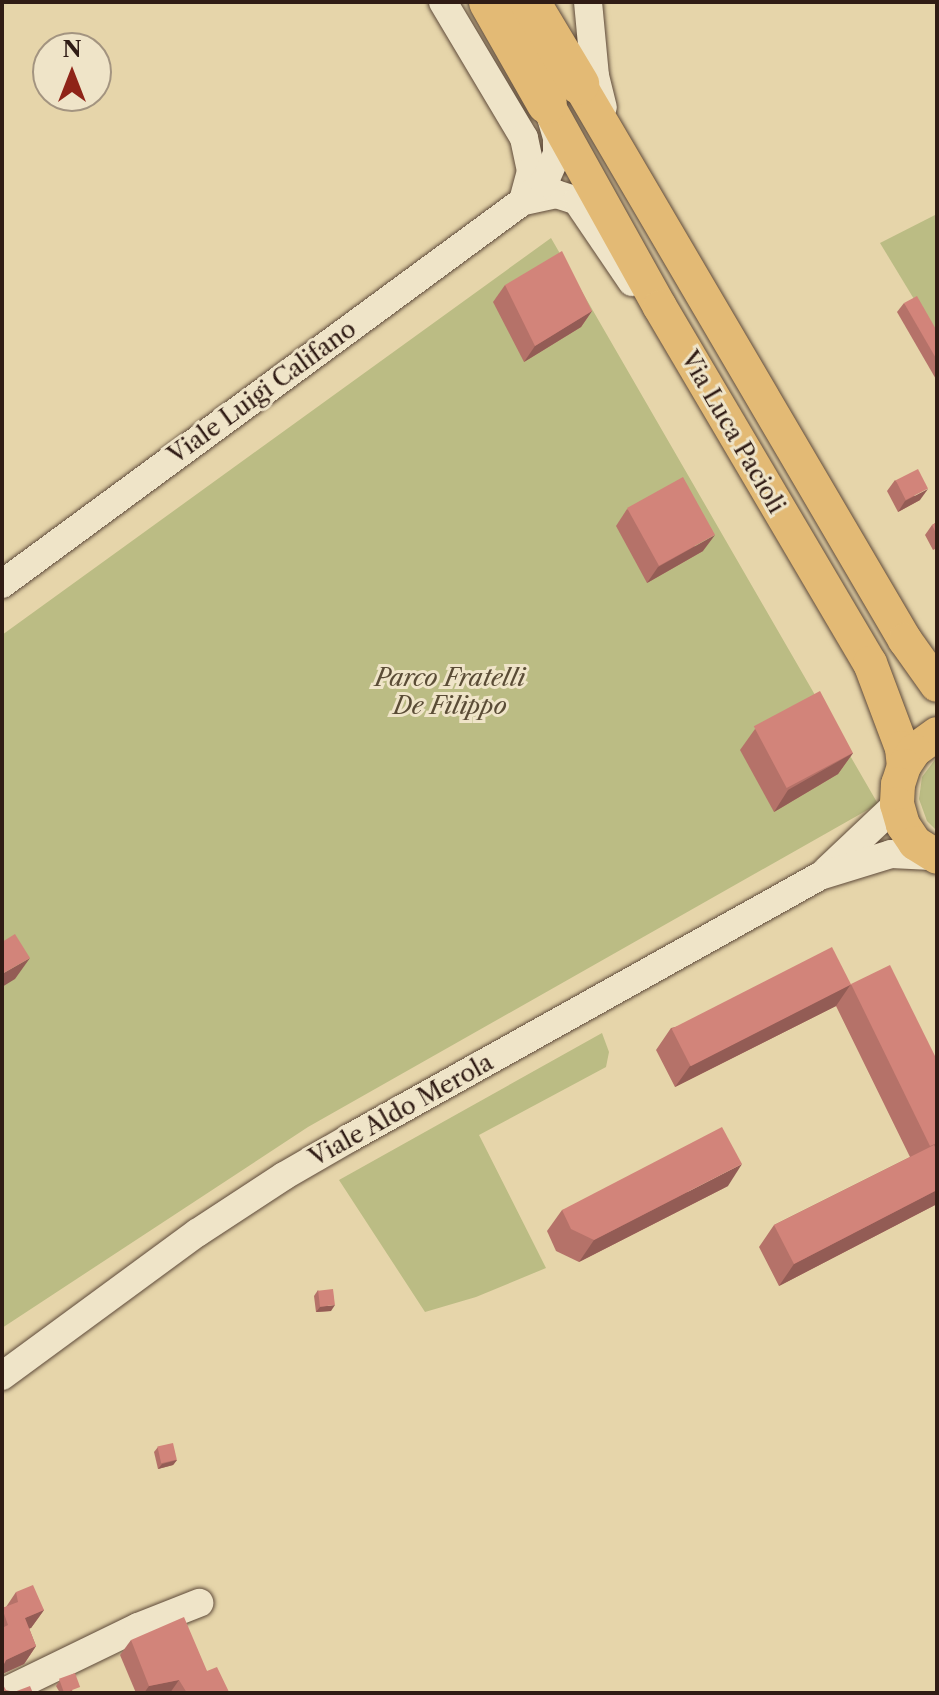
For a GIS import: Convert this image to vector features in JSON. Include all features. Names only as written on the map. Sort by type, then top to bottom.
[{"type":"highway","points":[[489,2],[563,94]]},
{"type":"highway","points":[[530,2],[563,94]]},
{"type":"main road","name":"Via Luca Pacioli","points":[[563,94],[612,143],[905,640],[937,685]]},
{"type":"main road","name":"Via Luca Pacioli","points":[[563,94],[660,307],[870,663],[898,736],[904,766]]},
{"type":"main road","points":[[934,857],[915,843],[903,825],[897,804],[898,784],[904,766],[914,751],[937,734]]},
{"type":"street","points":[[443,2],[524,138],[531,171],[523,201]]},
{"type":"street","points":[[588,2],[595,76],[612,143]]},
{"type":"street","name":"Viale Luigi Califano","points":[[2,584],[544,183],[557,154],[563,94]]},
{"type":"street","name":"Viale Luigi Califano","points":[[523,201],[556,194],[577,201],[626,277],[660,307]]},
{"type":"street","name":"Viale Aldo Merola","points":[[820,876],[897,804]]},
{"type":"street","name":"Viale Aldo Merola","points":[[2,1376],[197,1233],[284,1176],[820,876],[891,854],[934,857]]},
{"type":"street","points":[[2,1693],[47,1684],[138,1627],[199,1603]]},
{"type":"green space","points":[[937,214],[937,337],[880,243]]},
{"type":"green space","name":"Parco Fratelli De Filippo","points":[[551,238],[878,804],[308,1127],[2,1328],[2,635]]},
{"type":"green space","points":[[937,757],[937,831],[927,821],[919,799],[922,777]]},
{"type":"green space","points":[[602,1033],[609,1052],[606,1067],[479,1135],[546,1268],[476,1297],[425,1312],[339,1180]]},
{"type":"building","points":[[562,251],[592,311],[535,346],[505,285]]},
{"type":"building","points":[[917,296],[937,331],[937,360],[904,303]]},
{"type":"building","points":[[918,469],[928,489],[906,500],[896,480]]},
{"type":"building","points":[[683,477],[715,535],[659,566],[627,508]]},
{"type":"building","points":[[820,691],[853,753],[787,788],[754,726]]},
{"type":"building","points":[[15,934],[30,958],[2,974],[2,942]]},
{"type":"building","points":[[832,947],[851,984],[691,1066],[672,1029]]},
{"type":"building","points":[[890,965],[937,1060],[937,1143],[930,1146],[851,984]]},
{"type":"building","points":[[722,1127],[742,1164],[594,1240],[571,1229],[562,1210]]},
{"type":"building","points":[[934,1145],[937,1151],[937,1190],[794,1264],[774,1225]]},
{"type":"building","points":[[333,1289],[335,1305],[320,1307],[318,1291]]},
{"type":"building","points":[[173,1443],[177,1460],[161,1463],[157,1447]]},
{"type":"building","points":[[33,1585],[44,1610],[25,1618],[36,1646],[6,1660],[2,1668],[2,1628],[8,1625],[2,1608],[18,1602],[16,1592]]},
{"type":"building","points":[[184,1617],[207,1671],[217,1667],[229,1692],[187,1693],[179,1680],[149,1686],[131,1640]]},
{"type":"building","points":[[75,1673],[80,1687],[64,1693],[59,1679]]},
{"type":"building","points":[[2,1683],[6,1690],[14,1692],[30,1686],[33,1693],[2,1693]]}]
